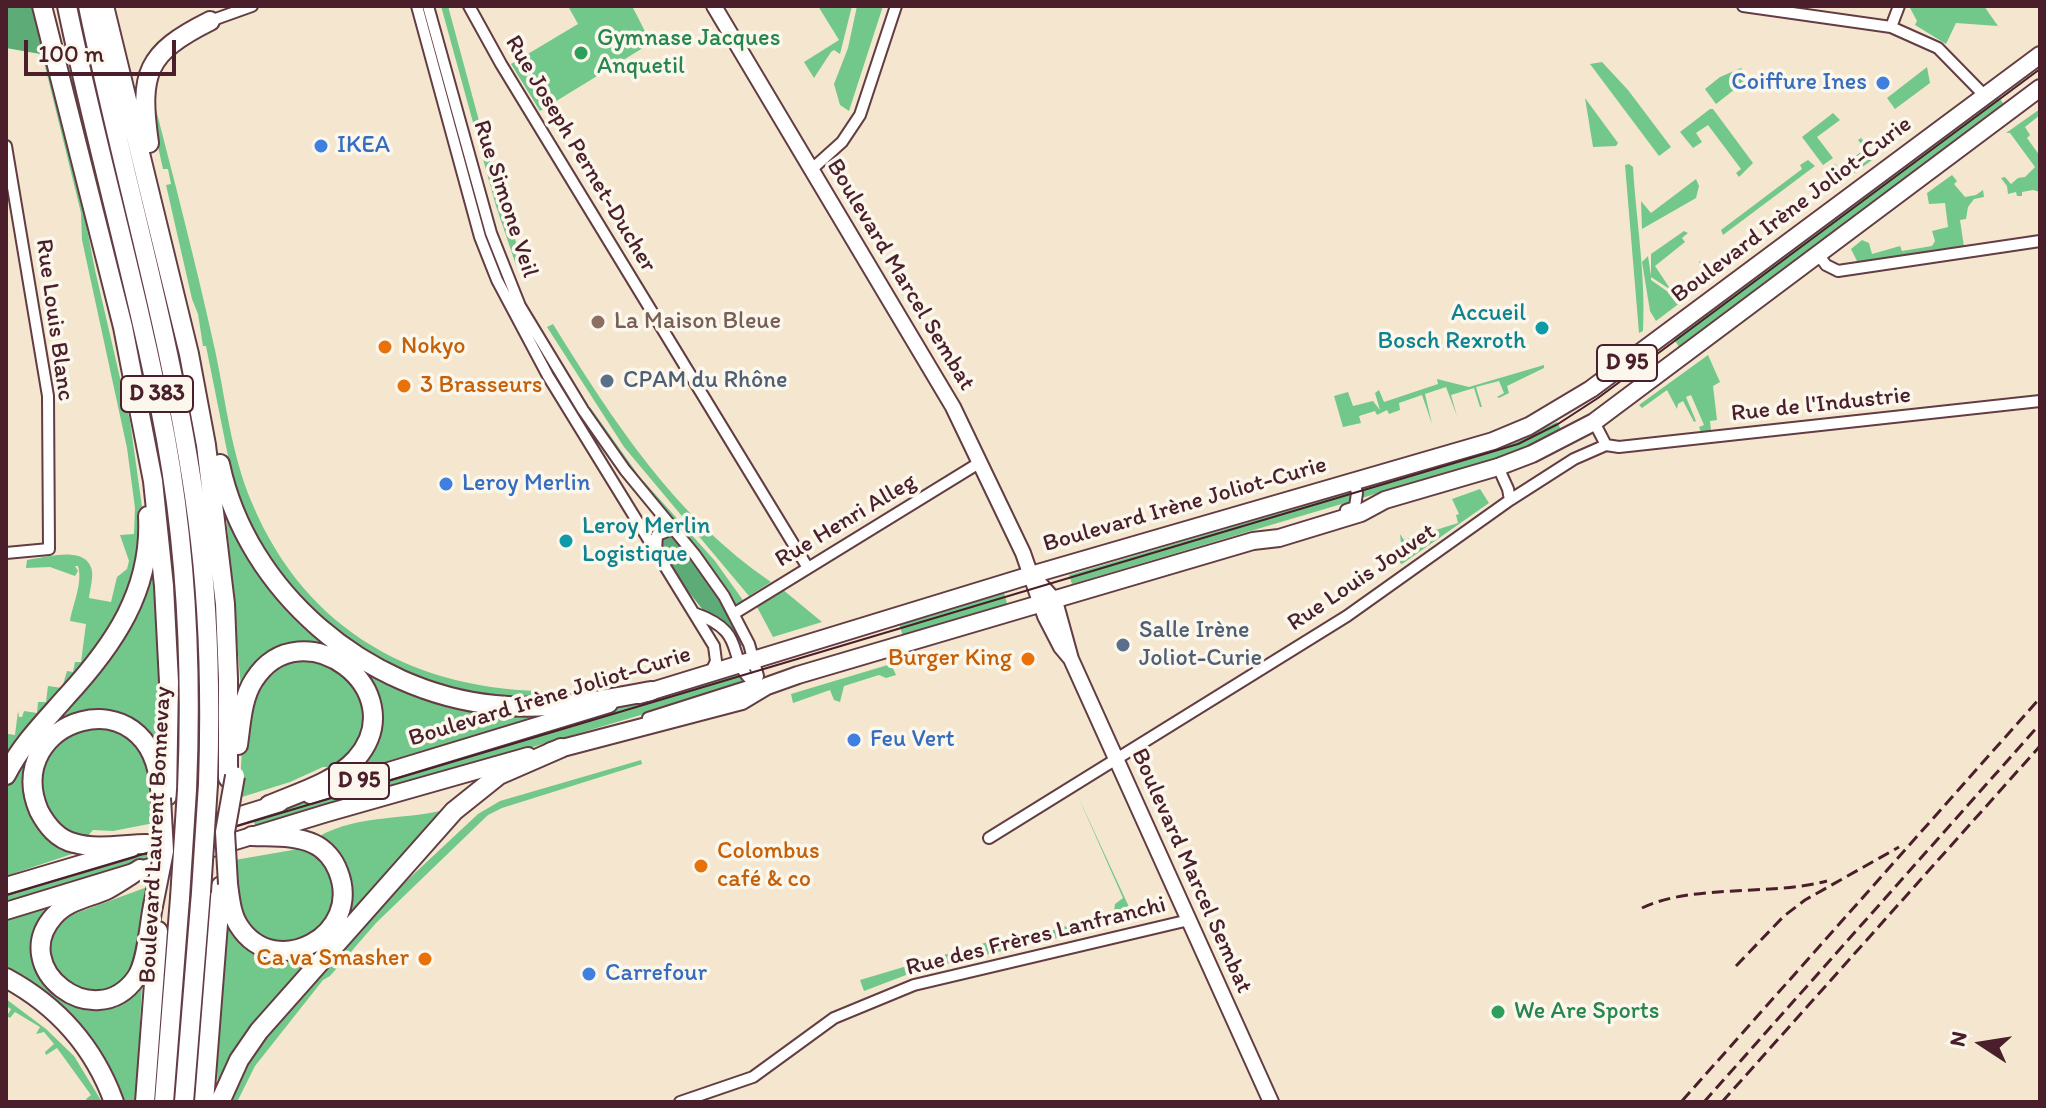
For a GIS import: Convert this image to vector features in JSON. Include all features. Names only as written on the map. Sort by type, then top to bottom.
[{"type":"highway","points":[[45,6],[135,382],[153,481],[164,586],[170,714],[164,797],[156,847],[157,905],[145,1102]]},
{"type":"highway","name":"Boulevard Laurent Bonnevay","points":[[67,6],[167,442],[181,552],[189,710],[187,790],[164,1102]]},
{"type":"highway","name":"Boulevard Laurent Bonnevay","points":[[88,6],[172,368],[198,518],[206,616],[208,784],[184,1102]]},
{"type":"highway","points":[[104,6],[189,354],[206,445],[221,553],[232,777]]},
{"type":"highway","points":[[116,6],[125,90]]},
{"type":"highway","points":[[162,241],[144,110],[146,83],[154,61],[167,46],[210,21]]},
{"type":"highway","points":[[189,354],[213,431],[228,497],[243,534],[269,574],[338,643],[362,660],[412,685],[494,705],[566,706],[651,691]]},
{"type":"highway","points":[[6,775],[34,732],[108,648],[140,586],[146,565],[148,523],[135,382]]},
{"type":"highway","points":[[204,1102],[224,885],[225,832],[244,706],[253,681],[261,670],[283,656],[305,652],[331,656],[348,666],[361,680],[370,704],[371,729],[367,741],[345,769],[269,805]]},
{"type":"highway","points":[[156,847],[87,845],[73,843],[55,833],[34,800],[31,784],[36,757],[51,735],[75,721],[88,718],[115,722],[139,736],[147,746],[155,760],[164,797]]},
{"type":"highway","points":[[220,1102],[239,1060],[259,1031],[454,811],[477,790],[512,767],[561,748]]},
{"type":"highway","points":[[224,885],[237,923],[246,935],[267,948],[291,950],[317,942],[333,926],[342,904],[341,880],[337,867],[323,850],[300,839],[252,836]]},
{"type":"highway","points":[[140,869],[108,888],[72,902],[54,915],[42,941],[42,958],[53,982],[70,995],[95,1000],[109,998],[127,988],[135,980],[141,966],[157,905]]},
{"type":"highway","points":[[6,978],[37,997],[72,1029],[101,1072],[114,1102]]},
{"type":"main road","name":"Boulevard Irène Joliot-Curie","points":[[6,886],[156,847],[269,805],[539,728],[1031,575],[1493,441],[1572,403],[2040,55]]},
{"type":"main road","name":"Boulevard Irène Joliot-Curie","points":[[6,911],[452,776],[742,701],[761,685],[1253,541],[1279,538],[1361,513],[1385,500],[1532,454],[1594,422],[2040,88]]},
{"type":"main road","points":[[1572,403],[1594,422]]},
{"type":"street","points":[[210,21],[252,6]]},
{"type":"street","name":"Rue Simone Veil","points":[[417,6],[474,218],[489,262],[511,310],[548,376],[717,653],[711,672]]},
{"type":"street","name":"Rue Simone Veil","points":[[428,6],[491,233],[506,276],[533,330],[577,400],[655,509]]},
{"type":"street","name":"Rue Joseph Pernet-Ducher","points":[[469,6],[501,64],[808,568]]},
{"type":"street","name":"Boulevard Marcel Sembat","points":[[714,6],[932,369],[1031,575],[1048,603],[1271,1102]]},
{"type":"street","points":[[812,169],[842,142],[860,115],[896,6]]},
{"type":"street","points":[[1743,6],[1891,27],[1938,48],[1985,96]]},
{"type":"street","points":[[1891,27],[1899,6]]},
{"type":"street","name":"Rue Louis Blanc","points":[[6,146],[48,396],[49,549],[6,553]]},
{"type":"street","points":[[1818,254],[1826,265],[1838,271],[2040,241]]},
{"type":"street","name":"Rue de l'Industrie","points":[[1574,459],[1606,445],[1619,447],[2040,401]]},
{"type":"street","points":[[1594,422],[1606,445]]},
{"type":"street","name":"Rue Louis Jouvet","points":[[989,838],[1347,616],[1510,500],[1574,459]]},
{"type":"street","name":"Rue Henri Alleg","points":[[735,613],[979,463]]},
{"type":"street","points":[[1498,467],[1510,500]]},
{"type":"street","name":"Rue Simone Veil","points":[[612,478],[622,477],[655,509],[711,575],[735,613],[747,661]]},
{"type":"street","name":"Boulevard Irène Joliot-Curie","points":[[1253,541],[1355,507],[1357,493],[1354,481]]},
{"type":"street","points":[[656,553],[657,535],[673,529]]},
{"type":"street","name":"Rue Simone Veil","points":[[694,613],[712,619],[726,630],[747,661]]},
{"type":"street","points":[[747,661],[761,685]]},
{"type":"street","name":"Rue des Frères Lanfranchi","points":[[680,1102],[753,1077],[834,1018],[914,985],[1189,920]]},
{"type":"green space","points":[[6,6],[35,6],[46,55],[6,48]]},
{"type":"green space","points":[[441,6],[448,6],[498,191],[523,262],[516,265],[496,206]]},
{"type":"green space","name":"Gymnase Jacques Anquetil","points":[[568,6],[632,6],[651,43],[540,111],[511,64],[578,24]]},
{"type":"green space","points":[[818,6],[852,6],[840,54],[834,50],[831,52],[814,78],[804,62],[839,40]]},
{"type":"green space","points":[[857,6],[883,6],[849,111],[840,105],[834,84],[848,48]]},
{"type":"green space","points":[[1909,6],[1984,6],[1998,26],[1956,23],[1946,44],[1915,25],[1917,21]]},
{"type":"green space","points":[[42,54],[46,55],[80,192],[130,421],[143,514],[136,580],[103,644],[6,762],[8,734],[15,735],[18,711],[19,717],[24,711],[37,713],[38,702],[46,702],[48,686],[62,688],[67,671],[73,672],[75,662],[81,662],[86,624],[70,621],[78,586],[79,573],[78,566],[75,566],[78,571],[75,576],[50,567],[26,568],[27,560],[54,555],[82,558],[89,563],[92,571],[89,598],[111,602],[117,577],[127,569],[129,561],[120,535],[134,534],[135,508],[127,448],[82,240],[81,213]]},
{"type":"green space","points":[[1602,62],[1628,90],[1671,147],[1659,156],[1590,64]]},
{"type":"green space","points":[[1927,67],[1930,83],[1895,109],[1887,98]]},
{"type":"green space","points":[[1741,68],[1749,78],[1716,104],[1705,89],[1720,77]]},
{"type":"green space","points":[[151,90],[200,285],[239,466],[252,503],[276,550],[306,590],[340,624],[379,650],[422,670],[468,683],[517,690],[569,691],[557,699],[495,698],[431,684],[384,663],[344,637],[318,614],[270,561],[236,496],[206,346],[203,346],[166,185],[171,184],[168,169],[163,169],[150,111]]},
{"type":"green space","points":[[1999,97],[2004,105],[1679,347],[1674,339]]},
{"type":"green space","points":[[1585,98],[1618,143],[1616,146],[1593,147]]},
{"type":"green space","points":[[1710,109],[1753,163],[1739,177],[1736,173],[1741,169],[1708,125],[1696,133],[1702,142],[1693,148],[1680,132]]},
{"type":"green space","points":[[2040,109],[2040,115],[2025,127],[2030,135],[2027,138],[2040,156],[2040,192],[2022,192],[2022,196],[2017,196],[2016,192],[2008,194],[2001,178],[2005,177],[2011,184],[2035,167],[2010,133],[2006,133]]},
{"type":"green space","points":[[1833,113],[1840,120],[1817,137],[1833,158],[1823,165],[1802,137]]},
{"type":"green space","points":[[1861,138],[1876,157],[1838,185],[1827,170],[1835,164],[1839,168],[1865,149],[1858,140]]},
{"type":"green space","points":[[1808,160],[1815,166],[1723,235],[1721,230],[1802,169],[1800,165]]},
{"type":"green space","points":[[1625,165],[1633,167],[1642,269],[1644,310],[1643,331],[1639,333]]},
{"type":"green space","points":[[1952,175],[1957,181],[1954,184],[1965,197],[1983,190],[1984,197],[1974,199],[1968,207],[1966,219],[1960,220],[1964,247],[1858,263],[1851,249],[1862,240],[1869,243],[1872,254],[1900,246],[1902,251],[1932,246],[1935,241],[1932,231],[1948,227],[1945,203],[1929,204],[1927,193]]},
{"type":"green space","points":[[1696,179],[1699,186],[1696,198],[1642,229],[1641,201],[1651,213]]},
{"type":"green space","points":[[1684,231],[1688,233],[1682,238],[1685,242],[1655,266],[1671,290],[1651,277],[1651,280],[1671,294],[1703,269],[1700,261],[1717,275],[1656,321],[1650,311],[1642,262],[1648,256],[1651,276],[1651,254]]},
{"type":"green space","points":[[553,324],[648,465],[705,528],[771,582],[749,596],[624,447],[547,327]]},
{"type":"green space","points":[[1708,355],[1720,382],[1713,386],[1717,420],[1710,421],[1711,431],[1701,432],[1699,427],[1704,425],[1691,395],[1686,397],[1694,422],[1683,401],[1677,409],[1667,390],[1642,408],[1639,405]]},
{"type":"green space","points":[[1544,365],[1544,368],[1507,386],[1509,393],[1499,398],[1504,393],[1499,381],[1476,387],[1482,407],[1474,388],[1451,395],[1457,416],[1446,387],[1425,394],[1432,424],[1422,395],[1399,403],[1400,410],[1389,414],[1387,410],[1377,415],[1375,411],[1359,416],[1361,423],[1343,427],[1334,396],[1348,392],[1353,406],[1373,401],[1380,410],[1375,393],[1379,390],[1384,402],[1438,384],[1437,379],[1469,387]]},
{"type":"green space","points":[[590,407],[639,476],[715,561],[745,603],[736,605],[700,553],[652,498],[586,410]]},
{"type":"green space","points":[[1557,422],[1562,431],[1510,454],[1072,584],[1069,575],[1508,445]]},
{"type":"green space","points":[[1480,489],[1489,503],[1402,564],[1396,561],[1402,553],[1400,534],[1404,540],[1458,523],[1456,515],[1459,514],[1452,499]]},
{"type":"green space","points":[[225,503],[246,550],[383,676],[552,712],[348,773],[377,700],[304,646],[241,688]]},
{"type":"green space","points":[[671,535],[703,572],[744,645],[739,646],[729,628],[703,610],[683,585],[676,583],[660,550],[660,537]]},
{"type":"green space","points":[[153,552],[160,646],[161,755],[95,712],[26,769],[26,786],[32,810],[46,827],[78,852],[6,876],[6,782],[94,672]]},
{"type":"green space","points":[[782,589],[822,622],[773,637],[756,605]]},
{"type":"green space","points":[[1003,589],[1008,607],[903,637],[899,623]]},
{"type":"green space","points":[[297,660],[325,665],[338,671],[357,689],[364,715],[359,736],[337,767],[323,767],[290,782],[242,797],[242,750],[255,696],[279,669]]},
{"type":"green space","points":[[891,664],[896,675],[886,678],[879,675],[844,686],[840,702],[834,700],[830,690],[793,703],[791,694]]},
{"type":"green space","points":[[740,671],[742,685],[256,829],[253,818]]},
{"type":"green space","points":[[104,727],[134,743],[148,763],[154,823],[113,831],[93,830],[85,839],[68,832],[53,820],[42,803],[39,780],[49,748],[81,728]]},
{"type":"green space","points":[[641,760],[642,764],[488,815],[376,923],[330,976],[323,980],[255,1066],[237,1102],[227,1102],[252,1051],[386,900],[478,814],[500,801]]},
{"type":"green space","points":[[1077,794],[1135,920],[1018,947],[1016,941],[1114,912],[1115,904],[1123,898]]},
{"type":"green space","points":[[452,808],[341,930],[346,911],[318,837],[350,824]]},
{"type":"green space","points":[[151,847],[151,861],[6,906],[6,890]]},
{"type":"green space","points":[[304,848],[330,873],[335,899],[325,922],[305,937],[281,943],[258,934],[241,907],[235,860]]},
{"type":"green space","points":[[150,886],[141,943],[132,970],[119,983],[104,990],[89,991],[62,979],[48,955],[50,938],[65,914],[71,915]]},
{"type":"green space","points":[[50,907],[53,909],[38,928],[66,1000],[142,985],[136,1102],[118,1102],[105,1071],[6,974],[6,921]]},
{"type":"green space","points":[[226,920],[248,944],[328,940],[218,1089],[217,1068]]},
{"type":"green space","points":[[998,939],[1002,951],[914,972],[864,991],[860,980]]},
{"type":"green space","points":[[6,999],[46,1029],[74,1056],[102,1102],[88,1102],[86,1099],[91,1095],[57,1048],[46,1055],[45,1052],[54,1044],[44,1032],[36,1034],[40,1027],[15,1012],[10,1018],[7,1016],[11,1009],[6,1006]]},
{"type":"tram line","points":[[6,895],[1518,444],[1558,424],[1598,398],[2040,69]]},
{"type":"railway","points":[[1682,1101],[2040,698]]},
{"type":"railway","points":[[1704,1102],[2040,724]]},
{"type":"railway","points":[[1722,1102],[2040,746]]},
{"type":"railway","points":[[1736,966],[1784,916],[1805,900],[1899,847]]},
{"type":"railway","points":[[1642,908],[1684,896],[1827,881]]},
{"type":"place","name":"Gymnase Jacques Anquetil","points":[[581,53]]},
{"type":"place","name":"Coiffure Ines","points":[[1883,83]]},
{"type":"place","name":"IKEA","points":[[321,146]]},
{"type":"place","name":"La Maison Bleue","points":[[598,322]]},
{"type":"place","name":"Accueil Bosch Rexroth","points":[[1542,328]]},
{"type":"place","name":"Nokyo","points":[[385,347]]},
{"type":"place","name":"CPAM du Rhône","points":[[607,381]]},
{"type":"place","name":"3 Brasseurs","points":[[404,386]]},
{"type":"place","name":"Leroy Merlin","points":[[446,484]]},
{"type":"place","name":"Leroy Merlin Logistique","points":[[566,541]]},
{"type":"place","name":"Salle Irène Joliot-Curie","points":[[1123,645]]},
{"type":"place","name":"Burger King","points":[[1028,659]]},
{"type":"place","name":"Feu Vert","points":[[854,740]]},
{"type":"place","name":"Colombus café & co","points":[[701,866]]},
{"type":"place","name":"Ca va Smasher","points":[[425,959]]},
{"type":"place","name":"Carrefour","points":[[589,974]]},
{"type":"place","name":"We Are Sports","points":[[1498,1012]]}]
